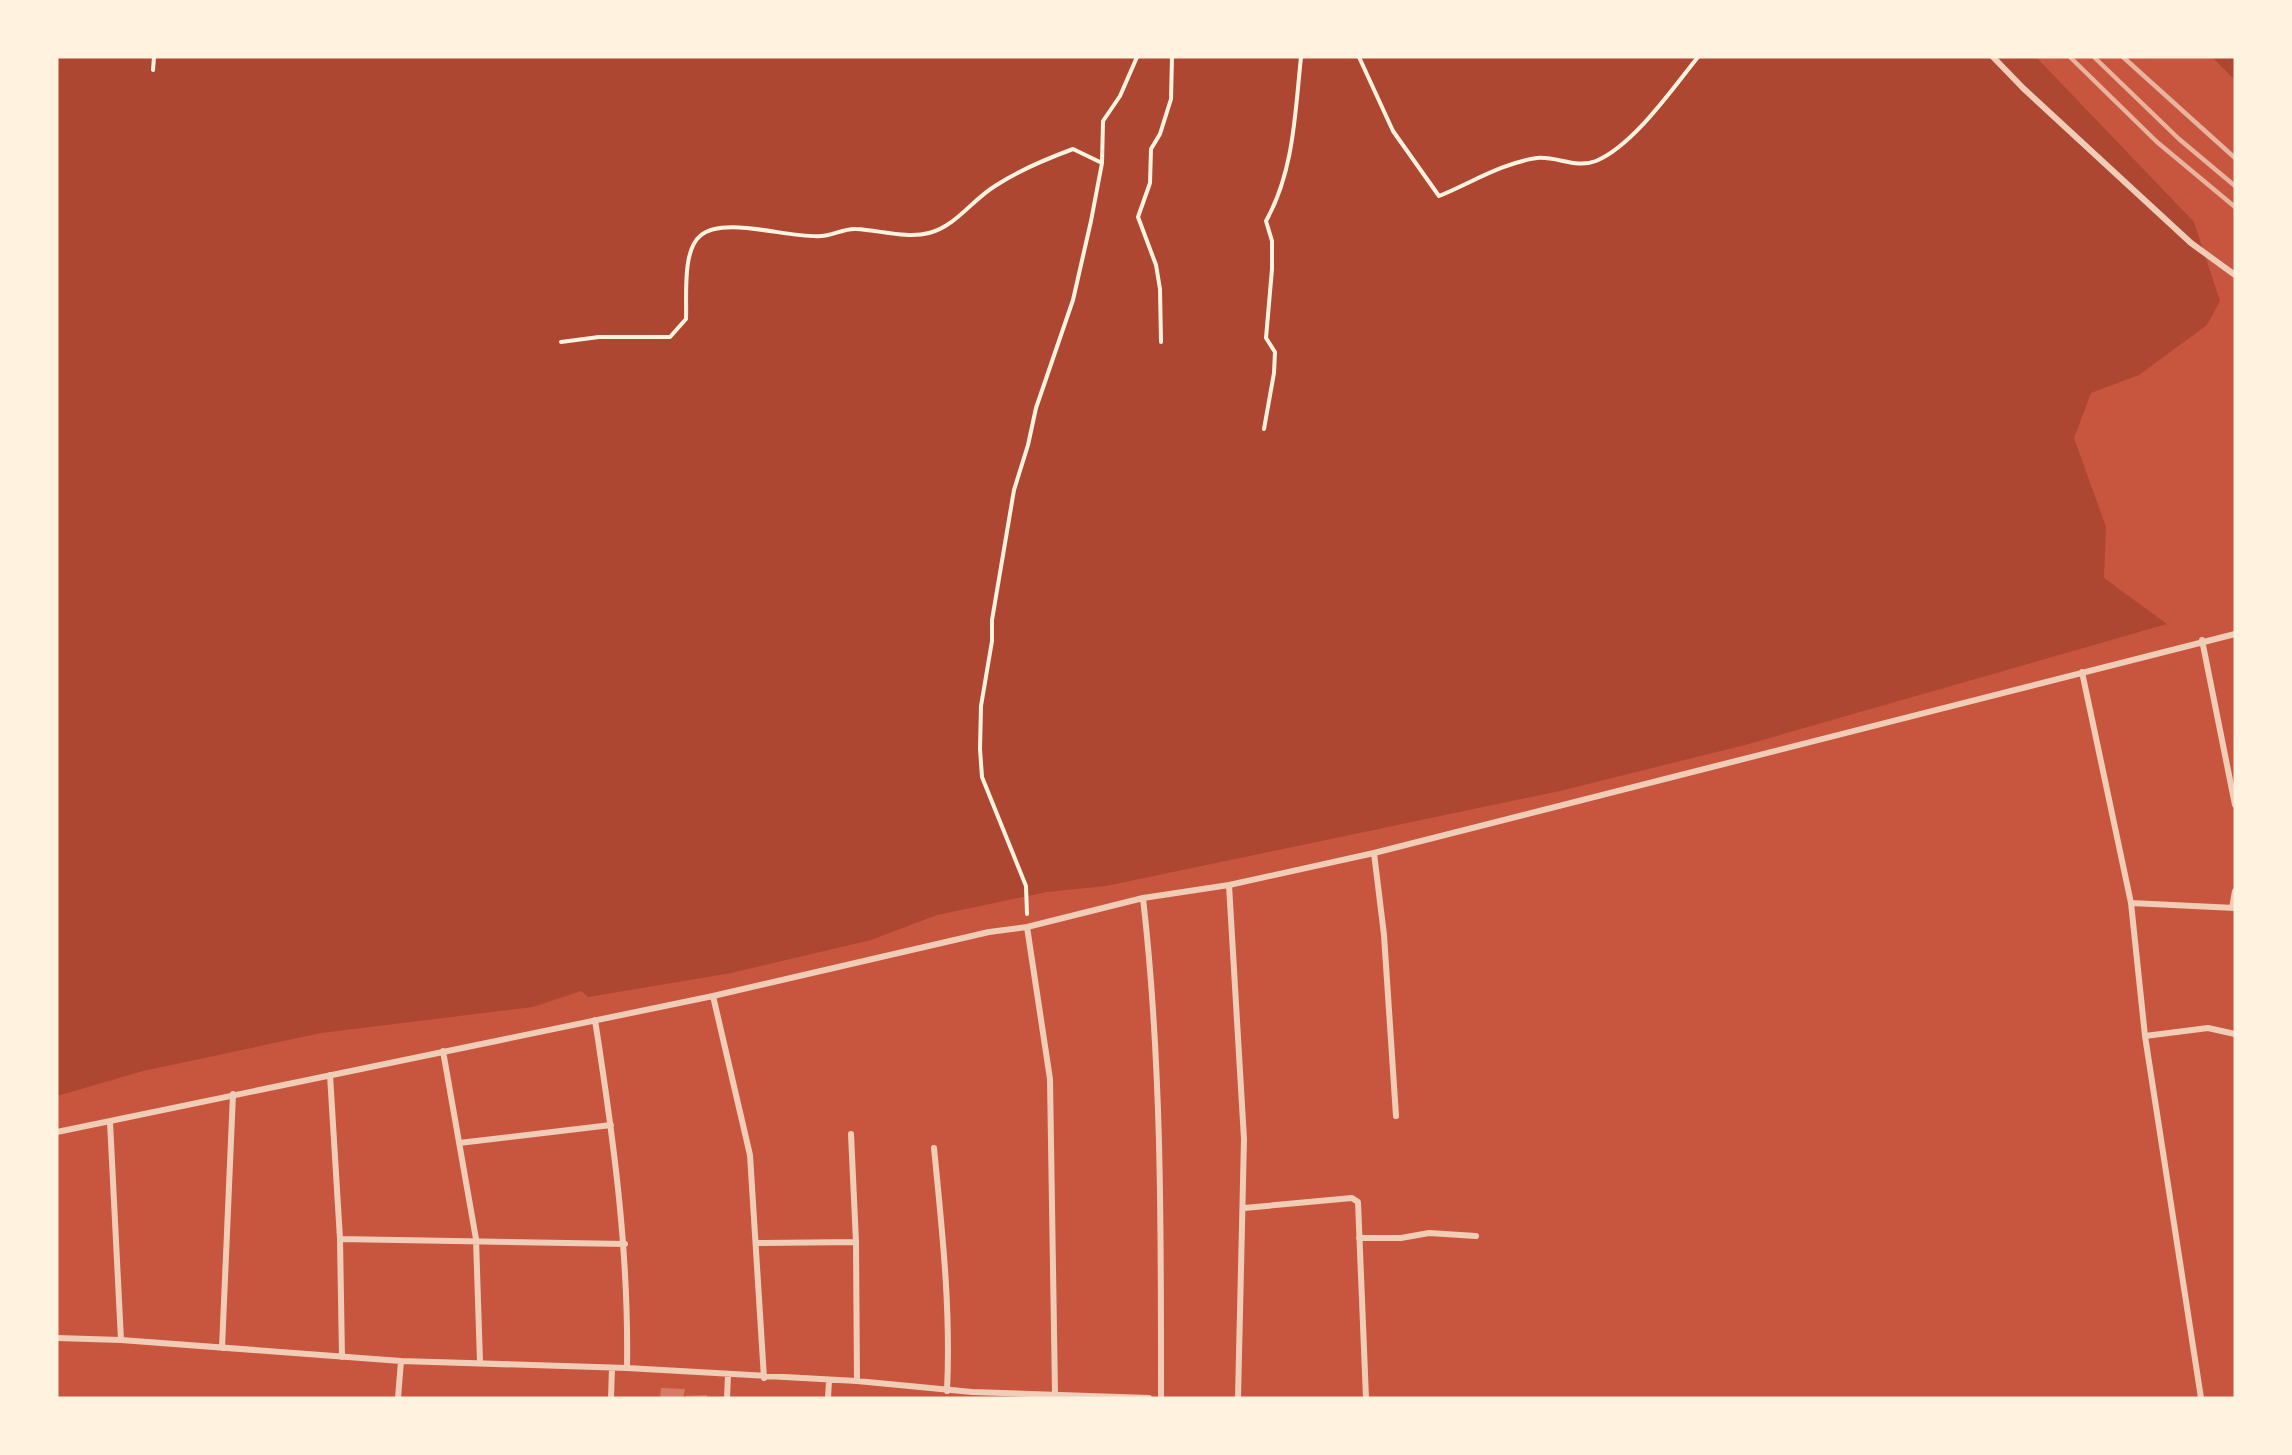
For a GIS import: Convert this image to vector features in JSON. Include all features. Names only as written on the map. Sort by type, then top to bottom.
[{"type":"street","points":[[1993,57],[2023,88],[2191,243],[2235,275]]},
{"type":"street","points":[[57,1132],[713,996],[989,932],[1027,927],[1143,898],[1229,885],[1374,852],[2235,633]]},
{"type":"street","points":[[2202,640],[2235,805]]},
{"type":"street","points":[[2082,672],[2132,903],[2145,1036],[2201,1398]]},
{"type":"street","points":[[1374,852],[1384,935],[1396,1116]]},
{"type":"street","points":[[1229,885],[1242,1089],[1244,1208],[1238,1398]]},
{"type":"street","points":[[2132,903],[2234,908],[2235,891]]},
{"type":"street","points":[[1143,898],[1150,959],[1160,1150],[1161,1398]]},
{"type":"street","points":[[1027,927],[1050,1079],[1055,1393]]},
{"type":"street","points":[[713,996],[750,1155],[765,1378]]},
{"type":"street","points":[[595,1020],[611,1125],[625,1244],[628,1305],[627,1368]]},
{"type":"street","points":[[2145,1036],[2208,1028],[2235,1034]]},
{"type":"street","points":[[444,1052],[476,1239],[480,1362]]},
{"type":"street","points":[[330,1075],[340,1239],[342,1357]]},
{"type":"street","points":[[222,1348],[233,1094]]},
{"type":"street","points":[[110,1122],[120,1340]]},
{"type":"street","points":[[459,1143],[611,1125]]},
{"type":"street","points":[[851,1134],[856,1242],[857,1381]]},
{"type":"street","points":[[934,1148],[948,1292],[950,1332],[947,1390]]},
{"type":"street","points":[[1244,1208],[1352,1198],[1358,1202],[1366,1398]]},
{"type":"street","points":[[1359,1238],[1401,1238],[1429,1233],[1476,1236]]},
{"type":"street","points":[[340,1239],[476,1239],[625,1244]]},
{"type":"street","points":[[757,1243],[856,1242]]},
{"type":"street","points":[[57,1338],[120,1340],[401,1361],[627,1368],[765,1378],[857,1381],[947,1390],[972,1395],[1055,1393],[1149,1398]]},
{"type":"street","points":[[398,1398],[401,1361]]},
{"type":"street","points":[[611,1398],[612,1368]]},
{"type":"street","points":[[727,1398],[728,1375]]},
{"type":"street","points":[[828,1398],[829,1381]]},
{"type":"path","points":[[153,70],[154,57]]},
{"type":"path","points":[[1027,927],[1026,886],[982,777],[981,706],[992,641],[992,620],[1014,490],[1028,445],[1036,408],[1073,300],[1102,163],[1103,121],[1120,96],[1137,57]]},
{"type":"path","points":[[1161,342],[1160,289],[1156,265],[1137,217],[1150,183],[1151,149],[1160,134],[1171,99],[1172,57]]},
{"type":"path","points":[[1264,429],[1274,373],[1275,352],[1266,338],[1272,241],[1266,221],[1282,188],[1297,116],[1301,57]]},
{"type":"path","points":[[1359,57],[1393,131],[1439,196],[1514,162],[1541,158],[1580,165],[1595,162],[1615,150],[1649,118],[1698,57]]},
{"type":"path","points":[[561,342],[599,337],[670,337],[686,319],[688,260],[699,236],[715,228],[755,229],[821,236],[853,229],[915,236],[931,233],[959,217],[995,185],[1040,161],[1073,149],[1102,163]]},
{"type":"shaded area","points":[[57,57],[2036,57],[2194,222],[2220,301],[2207,325],[2139,375],[2091,393],[2074,438],[2106,527],[2104,578],[2167,624],[1745,745],[1560,791],[1106,886],[1047,892],[937,915],[871,940],[731,973],[588,997],[581,991],[533,1007],[321,1033],[143,1071],[57,1096]]},
{"type":"shaded area","points":[[2212,57],[2235,57],[2235,80]]},
{"type":"building","points":[[661,1388],[685,1389],[683,1398],[660,1398]]},
{"type":"building","points":[[707,1395],[707,1398],[685,1398],[685,1396]]},
{"type":"railway","points":[[2070,57],[2157,142],[2235,207]]},
{"type":"railway","points":[[2094,57],[2179,139],[2235,186]]},
{"type":"railway","points":[[2123,57],[2235,158]]}]
